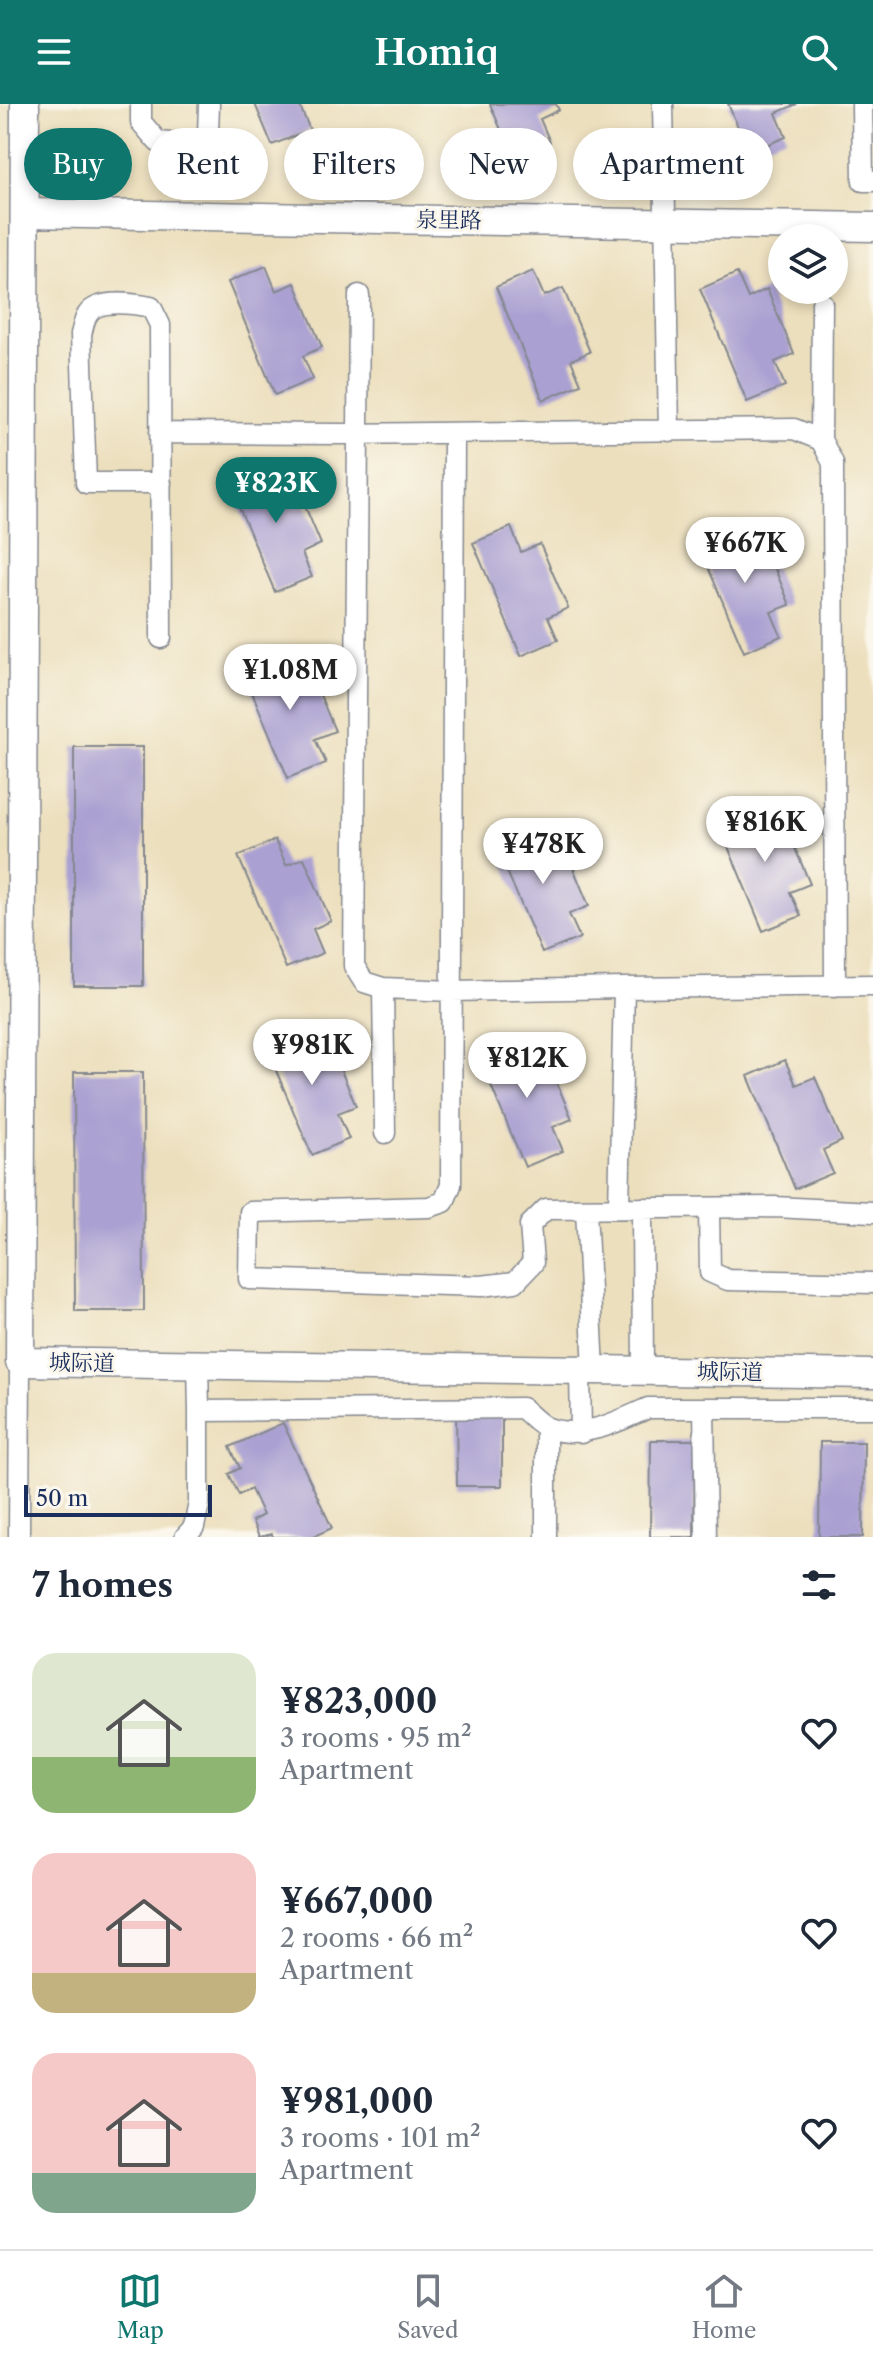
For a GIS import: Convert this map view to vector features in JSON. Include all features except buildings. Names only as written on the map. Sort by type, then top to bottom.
[{"type":"street","name":"城际道","points":[[25,104],[20,1362],[873,1374]]},
{"type":"street","points":[[141,104],[141,122],[158,142],[194,145],[208,134],[209,104]]},
{"type":"street","points":[[663,104],[669,431]]},
{"type":"street","points":[[862,104],[863,181],[873,181]]},
{"type":"street","name":"泉里路","points":[[25,213],[873,227]]},
{"type":"street","points":[[359,295],[354,966],[364,982],[383,988],[452,991],[873,985]]},
{"type":"street","points":[[161,483],[86,483],[81,334],[88,314],[97,306],[134,303],[151,307],[160,325],[161,483],[161,638]]},
{"type":"street","points":[[822,304],[821,440],[833,463],[835,986]]},
{"type":"street","points":[[160,433],[794,429],[821,440]]},
{"type":"street","points":[[454,433],[451,1185],[444,1202],[429,1207],[250,1212],[249,1279],[481,1286],[515,1282],[533,1263],[530,1225],[546,1209],[775,1207],[873,1212]]},
{"type":"street","points":[[383,988],[385,1133]]},
{"type":"street","points":[[619,1208],[624,988]]},
{"type":"street","points":[[642,1208],[643,1371]]},
{"type":"street","points":[[709,1208],[710,1272],[728,1280],[873,1283]]},
{"type":"street","points":[[581,1433],[587,1370],[586,1209]]},
{"type":"street","points":[[19,1537],[20,1362]]},
{"type":"street","points":[[185,1537],[194,1527],[199,1503],[198,1364]]},
{"type":"street","points":[[199,1411],[522,1408],[546,1428],[581,1433],[648,1408],[873,1408]]},
{"type":"street","points":[[704,1408],[706,1537]]},
{"type":"street","points":[[546,1428],[546,1537]]}]
